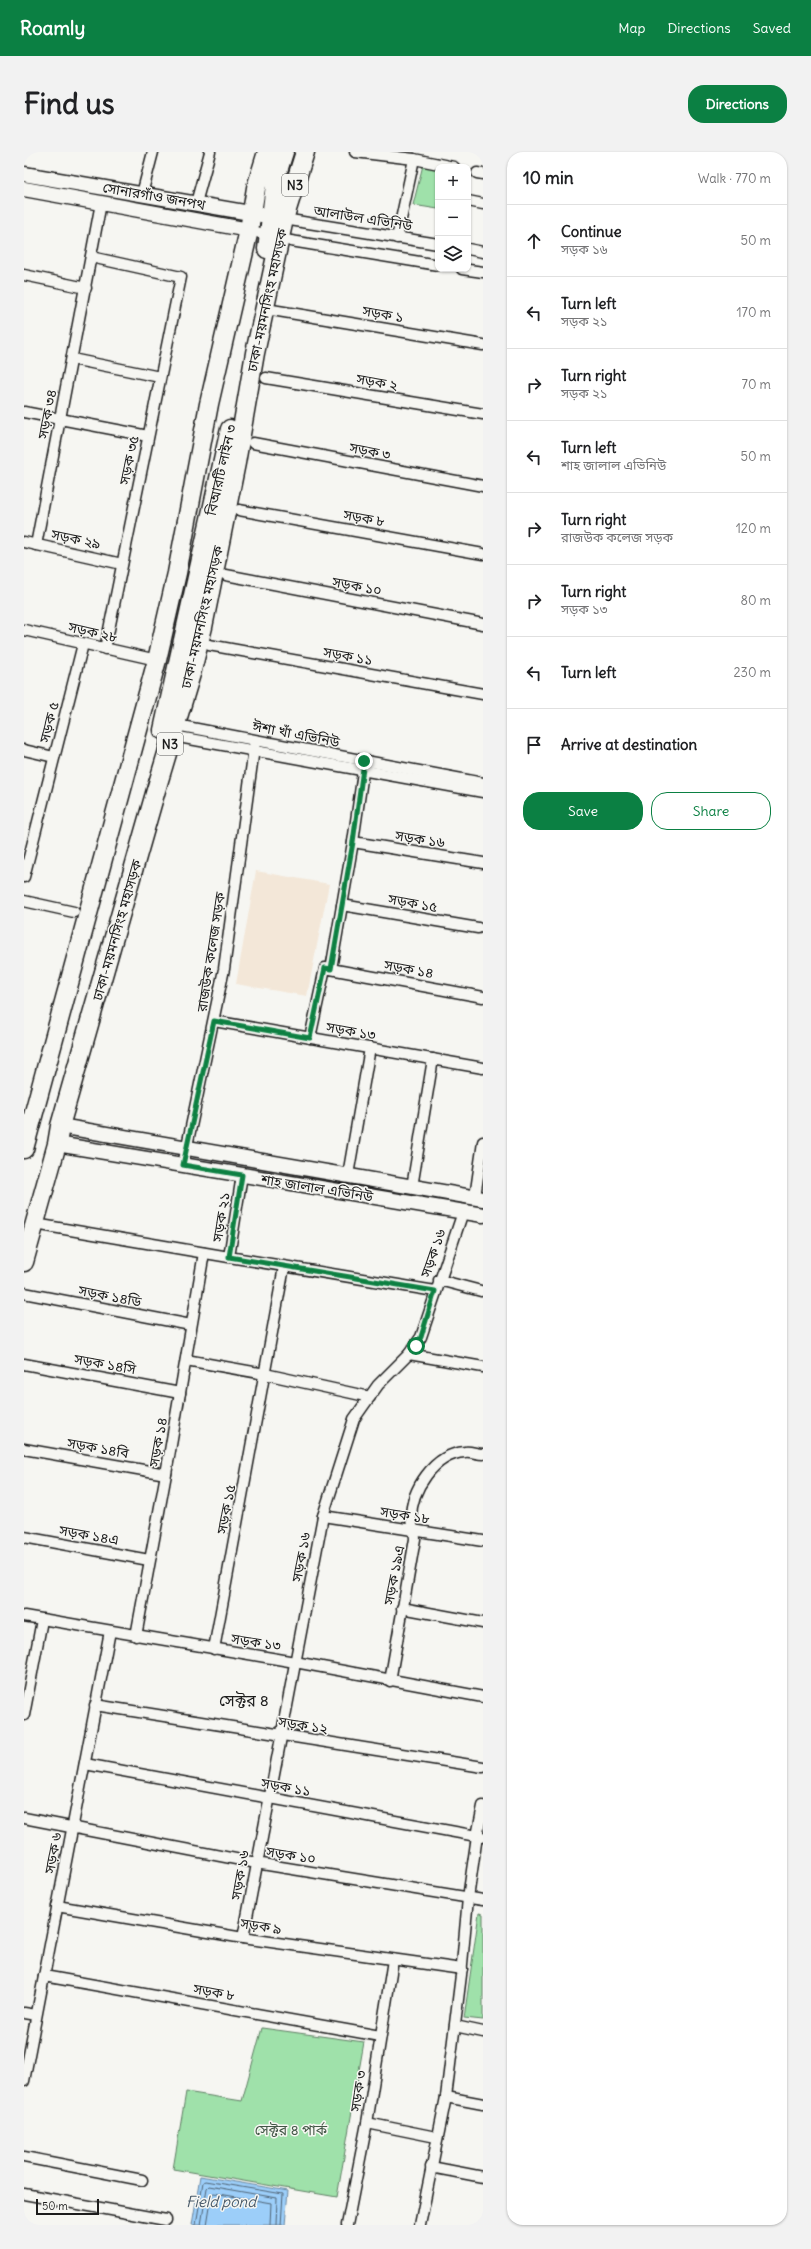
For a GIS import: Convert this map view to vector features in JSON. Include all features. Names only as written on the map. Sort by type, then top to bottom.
[{"type":"highway","name":"N3","points":[[25,1146],[28,1119],[157,660],[177,573],[209,404],[250,222],[256,188],[267,152]]},
{"type":"highway","name":"বিআরটি লাইন ৩","points":[[150,790],[262,294],[277,218],[276,177],[284,152]]},
{"type":"highway","name":"ঢাকা-ময়মনসিংহ মহাসড়ক","points":[[24,1262],[57,1144],[60,1126],[150,790],[174,730],[203,627],[236,463],[255,353],[272,310],[277,218],[305,152]]},
{"type":"main road","name":"সোনারগাঁও জনপথ","points":[[24,174],[196,203],[250,222]]},
{"type":"main road","name":"সোনারগাঁও জনপথ","points":[[24,189],[101,203],[250,222],[277,218]]},
{"type":"main road","name":"শাহ জালাল এভিনিউ","points":[[60,1126],[479,1198]]},
{"type":"main road","name":"শাহ জালাল এভিনিউ","points":[[57,1144],[183,1165],[241,1179],[483,1215]]},
{"type":"street","points":[[142,194],[153,152]]},
{"type":"street","points":[[196,203],[210,152]]},
{"type":"street","points":[[355,152],[403,155],[414,159],[439,164]]},
{"type":"street","points":[[397,238],[414,159]]},
{"type":"street","points":[[471,202],[483,204]]},
{"type":"street","name":"সড়ক ৩৪","points":[[36,545],[101,203]]},
{"type":"street","name":"আলাউল এভিনিউ","points":[[277,218],[435,244]]},
{"type":"street","points":[[250,222],[291,241],[435,265]]},
{"type":"street","points":[[471,250],[483,252]]},
{"type":"street","name":"সড়ক ৩৫","points":[[91,257],[181,277],[105,648]]},
{"type":"street","points":[[471,270],[483,272]]},
{"type":"street","points":[[24,275],[86,288]]},
{"type":"street","name":"সড়ক ১","points":[[272,310],[483,345]]},
{"type":"street","points":[[72,360],[160,377]]},
{"type":"street","name":"সড়ক ২","points":[[266,378],[483,414]]},
{"type":"street","points":[[24,412],[148,436]]},
{"type":"street","name":"সড়ক ৩","points":[[253,443],[483,486]]},
{"type":"street","name":"সড়ক ৮","points":[[239,510],[483,552]]},
{"type":"street","name":"সড়ক ২৯","points":[[24,542],[122,564]]},
{"type":"street","name":"সড়ক ১০","points":[[226,575],[483,624]]},
{"type":"street","name":"সড়ক ২৮","points":[[24,630],[157,660]]},
{"type":"street","name":"সড়ক ৫","points":[[24,877],[83,644]]},
{"type":"street","name":"সড়ক ১১","points":[[209,645],[483,694]]},
{"type":"street","name":"ঈশা খাঁ এভিনিউ","points":[[174,730],[364,766],[483,783]]},
{"type":"street","name":"রাজউক কলেজ সড়ক","points":[[183,1165],[224,969],[255,746]]},
{"type":"street","points":[[24,750],[54,757]]},
{"type":"street","points":[[310,1038],[325,968],[331,969],[353,842],[364,766],[483,792]]},
{"type":"street","points":[[24,833],[34,835]]},
{"type":"street","name":"সড়ক ১৬","points":[[353,842],[483,863]]},
{"type":"street","points":[[24,901],[74,912]]},
{"type":"street","name":"সড়ক ১৫","points":[[342,905],[478,928]]},
{"type":"street","name":"সড়ক ১৪","points":[[331,969],[483,997]]},
{"type":"street","name":"সড়ক ১৩","points":[[214,1021],[483,1068]]},
{"type":"street","points":[[348,1176],[370,1048]]},
{"type":"street","points":[[412,1187],[432,1059]]},
{"type":"street","points":[[479,1198],[483,1142]]},
{"type":"street","name":"সড়ক ২১","points":[[41,1225],[229,1257],[241,1179]]},
{"type":"street","name":"সড়ক ২১","points":[[241,1179],[229,1257],[435,1291]]},
{"type":"street","name":"সড়ক ১৬","points":[[243,1938],[323,1516],[350,1428],[378,1386],[409,1354],[421,1337],[435,1291],[463,1212]]},
{"type":"street","name":"সড়ক ১৪","points":[[136,1636],[166,1474],[204,1253]]},
{"type":"street","name":"সড়ক ১৫","points":[[214,1649],[284,1267]]},
{"type":"street","points":[[439,1280],[481,1291]]},
{"type":"street","name":"সড়ক ১৪ডি","points":[[24,1293],[191,1325]]},
{"type":"street","points":[[409,1354],[483,1367]]},
{"type":"street","points":[[186,1360],[265,1374],[370,1397]]},
{"type":"street","name":"সড়ক ১৪সি","points":[[24,1364],[180,1393]]},
{"type":"street","name":"সড়ক ১৪বি","points":[[24,1449],[166,1474]]},
{"type":"street","name":"সড়ক ১৯এ","points":[[390,1681],[415,1539],[411,1519],[416,1492],[423,1479],[442,1460],[465,1452],[483,1454]]},
{"type":"street","name":"সড়ক ১৮","points":[[323,1516],[483,1541]]},
{"type":"street","name":"সড়ক ১৪এ","points":[[24,1537],[149,1560]]},
{"type":"street","points":[[402,1608],[483,1623]]},
{"type":"street","name":"সড়ক ১৩","points":[[24,1616],[295,1662],[390,1681],[483,1697]]},
{"type":"street","points":[[24,1715],[42,1620]]},
{"type":"street","name":"সড়ক ৬","points":[[24,2081],[110,1630]]},
{"type":"street","name":"সড়ক ১২","points":[[95,1705],[281,1736],[483,1767]]},
{"type":"street","name":"সড়ক ১১","points":[[85,1764],[480,1836]]},
{"type":"street","points":[[420,2225],[436,2137],[446,2097],[462,1969],[468,1898],[480,1836],[483,1806]]},
{"type":"street","name":"সড়ক ১০","points":[[24,1818],[72,1829],[256,1863],[483,1900]]},
{"type":"street","name":"সড়ক ৯","points":[[57,1906],[243,1938],[462,1969]]},
{"type":"street","name":"সড়ক ৩","points":[[346,2225],[367,2123],[393,1960]]},
{"type":"street","name":"সড়ক ৮","points":[[44,1976],[380,2036]]},
{"type":"street","points":[[24,2012],[36,2015]]},
{"type":"street","points":[[455,2026],[483,2032]]},
{"type":"street","points":[[446,2097],[483,2104]]},
{"type":"street","points":[[367,2123],[436,2137]]},
{"type":"street","points":[[24,2157],[142,2180]]},
{"type":"street","points":[[431,2167],[483,2177]]},
{"type":"street","points":[[24,2194],[166,2220]]},
{"type":"shaded area","points":[[256,871],[329,884],[307,996],[236,984]]},
{"type":"green space","points":[[423,165],[435,167],[435,209],[413,205]]},
{"type":"green space","points":[[479,1913],[483,1914],[483,2020],[464,2018]]},
{"type":"green space","name":"সেক্টর ৪ পার্ক","points":[[262,2028],[364,2042],[337,2197],[173,2169],[186,2092],[242,2101]]},
{"type":"water","name":"Field pond","points":[[200,2176],[288,2191],[285,2225],[192,2225]]},
{"type":"district","name":"সেক্টর ৪","points":[[244,1700]]},
{"type":"route","points":[[364,761],[353,842],[331,969],[325,968],[310,1038],[214,1021],[183,1165],[242,1175],[229,1257],[351,1279],[435,1291],[421,1337],[416,1346]]}]
